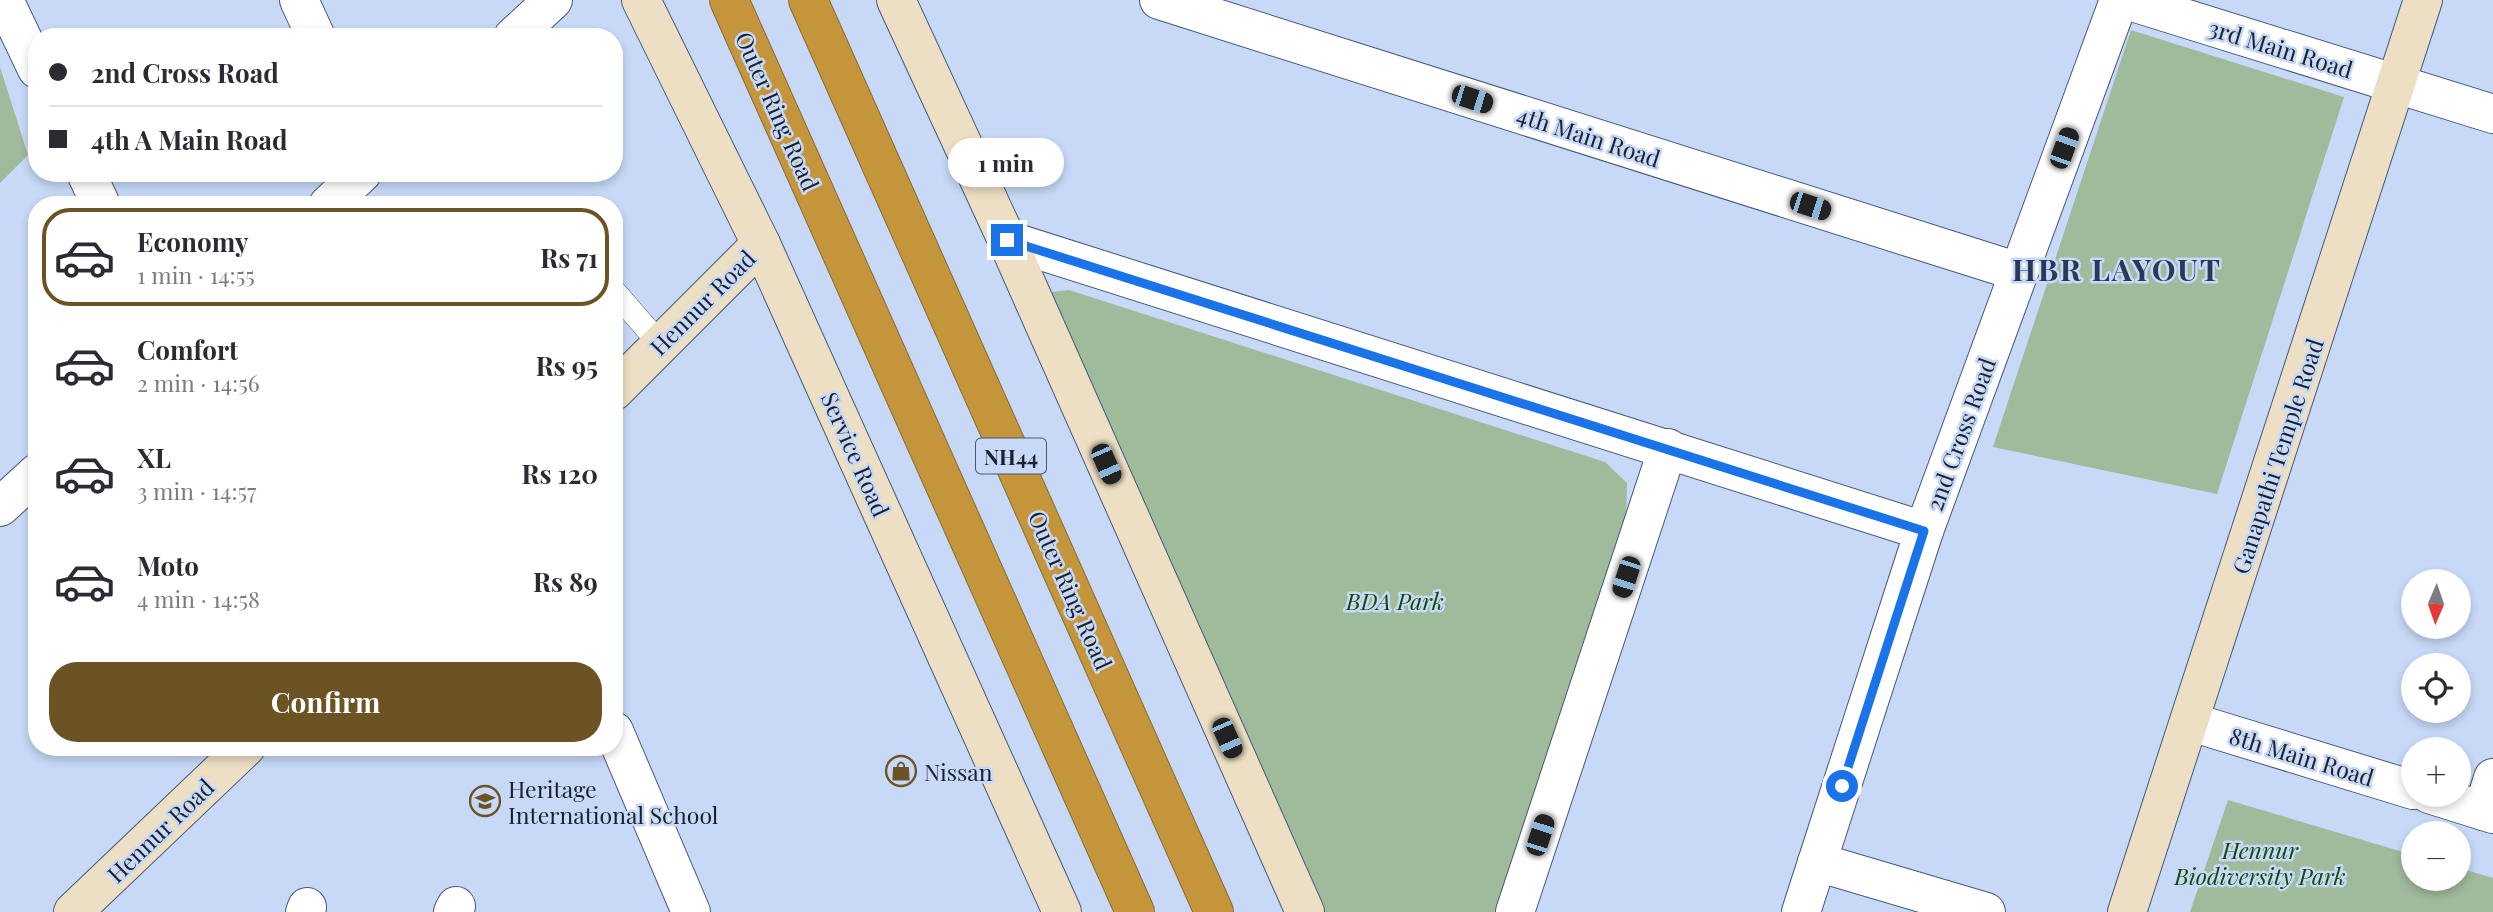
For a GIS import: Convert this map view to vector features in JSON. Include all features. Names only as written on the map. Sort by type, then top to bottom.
[{"type":"highway","name":"Outer Ring Road","points":[[729,0],[1135,912]]},
{"type":"highway","name":"Outer Ring Road","points":[[808,0],[1214,912]]},
{"type":"street","points":[[299,0],[312,28]]},
{"type":"street","points":[[523,28],[553,0]]},
{"type":"street","name":"Service Road","points":[[641,0],[761,244],[1062,912]]},
{"type":"street","points":[[896,0],[1007,240],[1305,912]]},
{"type":"street","name":"4th Main Road","points":[[1159,0],[2019,272]]},
{"type":"street","name":"2nd Cross Road","points":[[1801,912],[1924,531],[2119,0]]},
{"type":"street","name":"3rd Main Road","points":[[2126,0],[2493,114]]},
{"type":"street","name":"Ganapathi Temple Road","points":[[2127,912],[2191,722],[2423,0]]},
{"type":"street","points":[[3,2],[28,51]]},
{"type":"street","points":[[338,196],[352,182]]},
{"type":"street","points":[[1007,240],[1924,531]]},
{"type":"street","name":"Hennur Road","points":[[623,382],[761,244]]},
{"type":"street","points":[[1515,912],[1668,448]]},
{"type":"street","points":[[0,507],[28,481]]},
{"type":"street","name":"8th Main Road","points":[[2191,722],[2401,786]]},
{"type":"street","points":[[623,752],[691,912]]},
{"type":"street","name":"Hennur Road","points":[[73,912],[237,756]]},
{"type":"street","points":[[2471,799],[2490,801]]},
{"type":"street","points":[[1817,862],[1986,912]]},
{"type":"lane","points":[[623,301],[660,344]]},
{"type":"green space","points":[[2131,30],[2344,97],[2217,494],[1993,447]]},
{"type":"green space","points":[[0,67],[28,155],[0,183]]},
{"type":"green space","name":"BDA Park","points":[[1069,290],[1605,462],[1627,483],[1626,521],[1500,912],[1323,912],[1053,315],[1052,292]]},
{"type":"green space","name":"Hennur Biodiversity Park","points":[[2228,800],[2401,851],[2401,891],[2471,891],[2471,872],[2493,878],[2493,912],[2190,912]]},
{"type":"place","name":"Nissan","points":[[901,771]]},
{"type":"place","name":"Heritage International School","points":[[485,801]]},
{"type":"district","name":"HBR LAYOUT","points":[[2117,269]]},
{"type":"route","points":[[1007,240],[1642,439],[1924,531],[1842,786]]}]
